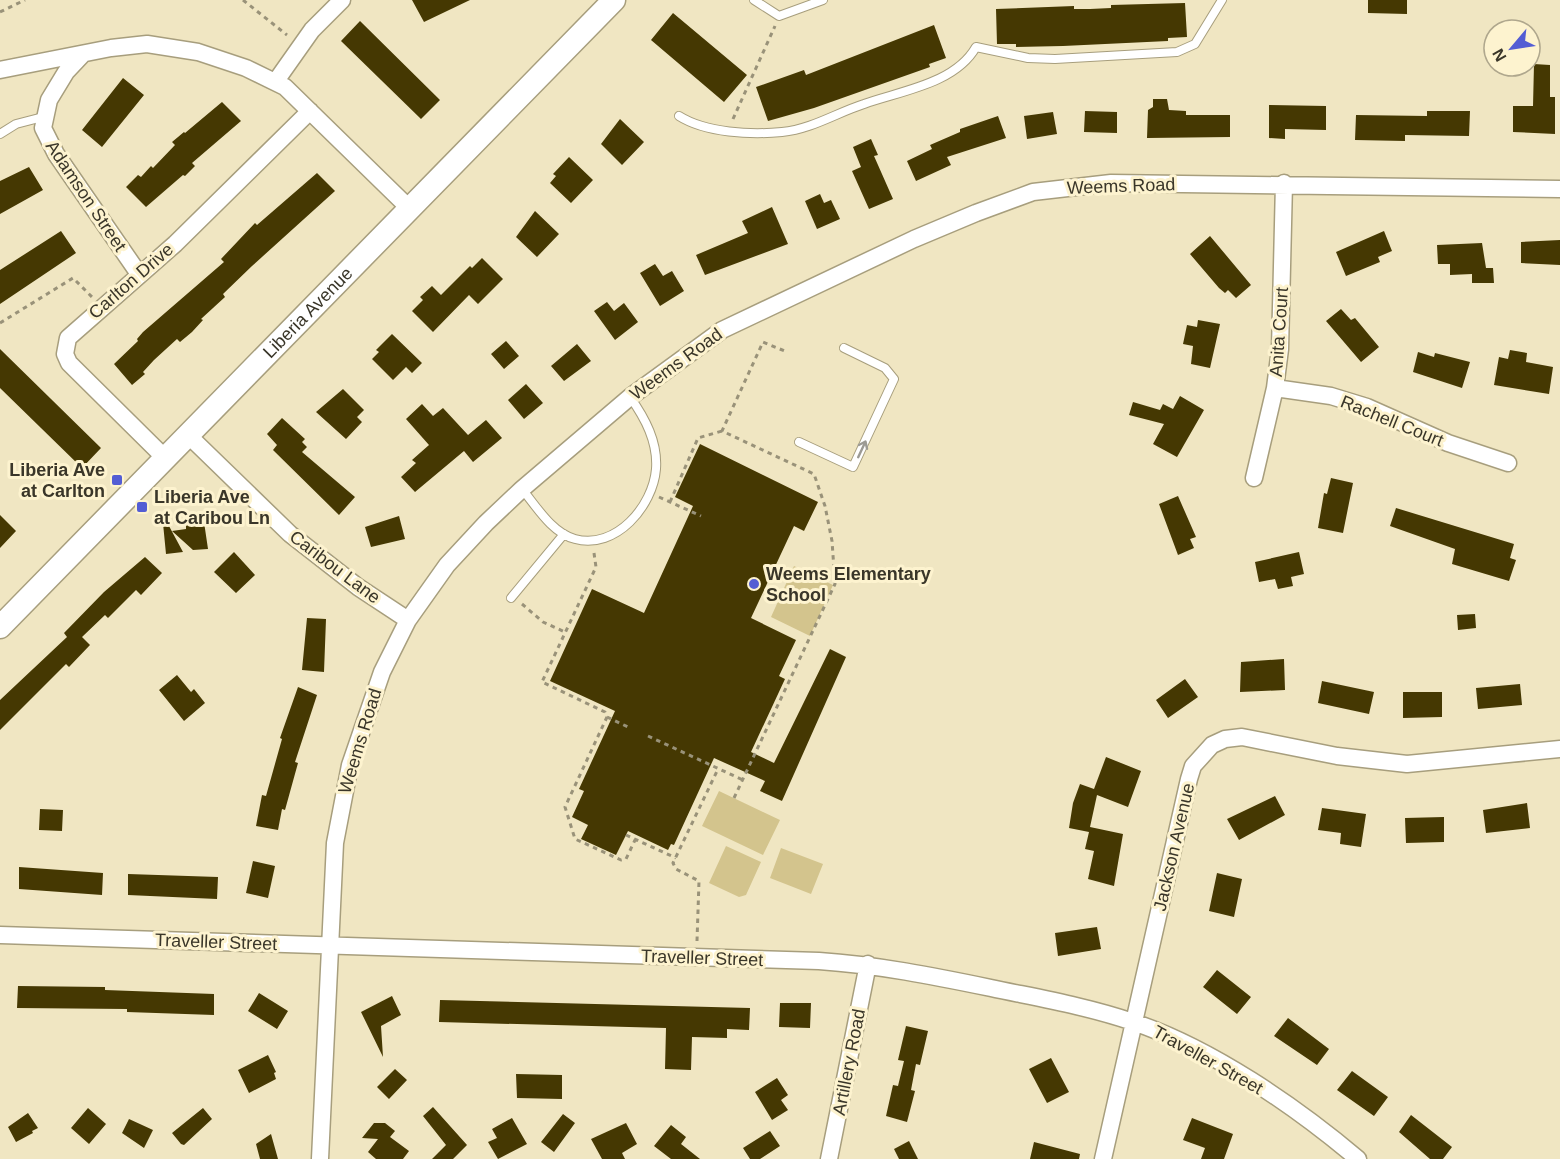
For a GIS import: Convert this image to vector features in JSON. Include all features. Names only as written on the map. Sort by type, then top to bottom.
[{"type":"main road","name":"Liberia Avenue","points":[[1,623],[614,0]]},
{"type":"street","points":[[276,81],[301,45],[342,0]]},
{"type":"street","points":[[0,70],[135,44],[161,45],[198,52],[276,81],[410,209]]},
{"type":"street","name":"Adamson Street","points":[[83,54],[62,78],[49,100],[43,128],[51,146],[140,274]]},
{"type":"street","name":"Carlton Drive","points":[[165,458],[66,358],[65,345],[68,338],[175,244],[310,111]]},
{"type":"street","name":"Weems Road","points":[[320,1159],[335,843],[350,765],[382,672],[408,620],[447,565],[522,489],[630,397],[722,330],[914,239],[1033,192],[1111,183],[1284,183],[1560,189]]},
{"type":"street","name":"Anita Court","points":[[1254,478],[1275,388],[1280,349],[1284,183]]},
{"type":"street","name":"Rachell Court","points":[[1275,388],[1331,396],[1367,407],[1448,443],[1508,462]]},
{"type":"street","name":"Caribou Lane","points":[[188,435],[290,534],[358,587],[408,620]]},
{"type":"street","name":"Jackson Avenue","points":[[1103,1159],[1189,779],[1193,766],[1212,745],[1225,739],[1242,737],[1337,756],[1407,764],[1560,749]]},
{"type":"street","name":"Traveller Street","points":[[0,935],[868,964],[1089,1008],[1134,1022],[1189,1046],[1245,1078],[1299,1113],[1358,1159]]},
{"type":"street","name":"Artillery Road","points":[[829,1159],[868,964]]},
{"type":"lane","points":[[754,0],[779,16],[823,0]]},
{"type":"lane","points":[[680,116],[698,125],[728,129],[771,133],[804,128],[933,80],[963,63],[976,47],[1017,56],[1055,59],[1162,53],[1188,49],[1195,44],[1222,0]]},
{"type":"lane","points":[[0,134],[16,124],[44,117]]},
{"type":"lane","points":[[799,442],[853,467],[894,379],[885,368],[844,348]]},
{"type":"lane","points":[[522,489],[546,519],[574,539],[592,540],[623,528],[634,519],[651,493],[656,469],[651,432],[630,397]]},
{"type":"lane","points":[[512,597],[564,534]]},
{"type":"path","points":[[0,12],[25,0]]},
{"type":"path","points":[[243,0],[301,45]]},
{"type":"path","points":[[728,129],[779,16]]},
{"type":"path","points":[[0,323],[73,278],[101,307]]},
{"type":"path","points":[[722,431],[763,342],[787,352]]},
{"type":"path","points":[[670,502],[698,438],[722,431],[814,474],[825,506],[835,572],[832,591],[734,798]]},
{"type":"path","points":[[651,493],[701,516]]},
{"type":"path","points":[[592,540],[596,567],[542,682],[605,712],[607,717],[628,727]]},
{"type":"path","points":[[512,597],[543,622],[565,632]]},
{"type":"path","points":[[607,717],[565,807],[575,839],[621,860],[626,859],[635,840]]},
{"type":"path","points":[[648,736],[743,780]]},
{"type":"path","points":[[697,938],[699,881],[676,869],[673,863],[718,769]]},
{"type":"path","points":[[626,835],[676,858]]},
{"type":"shaded area","points":[[794,566],[833,585],[810,636],[771,617]]},
{"type":"shaded area","points":[[719,791],[780,820],[763,855],[702,826]]},
{"type":"shaded area","points":[[726,846],[761,862],[746,895],[739,897],[709,883]]},
{"type":"shaded area","points":[[781,848],[823,864],[811,894],[770,878]]},
{"type":"building","points":[[412,0],[470,0],[424,22]]},
{"type":"building","points":[[1368,0],[1407,0],[1407,14],[1368,13]]},
{"type":"building","points":[[1185,3],[1187,37],[1168,38],[1168,41],[1063,46],[1016,47],[1016,44],[997,44],[996,9],[1074,6],[1074,9],[1090,9],[1111,8],[1111,5]]},
{"type":"building","points":[[673,13],[747,75],[724,102],[651,40]]},
{"type":"building","points":[[360,21],[440,100],[421,119],[341,41]]},
{"type":"building","points":[[934,25],[946,58],[929,64],[930,67],[814,108],[768,121],[756,87],[804,70],[806,75]]},
{"type":"building","points":[[1542,64],[1550,65],[1550,97],[1555,97],[1555,134],[1513,132],[1513,106],[1533,106],[1534,78],[1542,78]]},
{"type":"building","points":[[123,78],[144,95],[102,147],[82,130]]},
{"type":"building","points":[[1153,99],[1167,99],[1169,110],[1186,111],[1186,115],[1230,115],[1230,137],[1147,138],[1148,110],[1153,107]]},
{"type":"building","points":[[222,102],[241,121],[192,163],[195,166],[185,176],[183,175],[146,207],[126,187],[138,175],[141,177],[151,166],[153,168],[175,145],[172,142]]},
{"type":"building","points":[[1269,105],[1326,106],[1326,130],[1285,129],[1285,139],[1269,138]]},
{"type":"building","points":[[1085,111],[1117,112],[1117,133],[1084,132]]},
{"type":"building","points":[[1427,111],[1470,111],[1469,136],[1405,135],[1405,141],[1355,140],[1356,115],[1427,116]]},
{"type":"building","points":[[1053,112],[1057,134],[1027,139],[1024,116]]},
{"type":"building","points":[[998,116],[1006,138],[947,157],[951,165],[916,181],[907,161],[932,149],[930,145],[960,132],[960,129]]},
{"type":"building","points":[[620,119],[644,142],[622,165],[601,144]]},
{"type":"building","points":[[871,139],[878,155],[874,156],[893,199],[869,209],[852,171],[861,167],[853,147]]},
{"type":"building","points":[[569,157],[593,180],[571,203],[550,183],[556,176],[553,174]]},
{"type":"building","points":[[29,167],[43,190],[0,214],[0,181]]},
{"type":"building","points":[[317,173],[335,191],[223,294],[225,297],[201,319],[203,320],[192,332],[180,342],[177,339],[132,385],[114,364],[138,341],[137,339],[143,332],[224,262],[221,259],[255,223],[257,225]]},
{"type":"building","points":[[820,194],[824,203],[831,200],[840,219],[817,229],[805,201]]},
{"type":"building","points":[[772,207],[788,244],[705,275],[696,255],[748,233],[742,221]]},
{"type":"building","points":[[535,211],[559,234],[537,257],[516,237]]},
{"type":"building","points":[[61,231],[76,253],[0,304],[0,270]]},
{"type":"building","points":[[1384,231],[1392,251],[1378,257],[1380,262],[1346,276],[1336,252]]},
{"type":"building","points":[[1210,236],[1251,285],[1236,298],[1228,290],[1225,293],[1219,288],[1190,254]]},
{"type":"building","points":[[1560,240],[1560,265],[1521,263],[1521,242]]},
{"type":"building","points":[[1482,243],[1486,268],[1493,268],[1494,283],[1472,283],[1472,274],[1450,275],[1450,264],[1438,264],[1437,245]]},
{"type":"building","points":[[482,258],[503,279],[478,304],[469,295],[433,332],[412,311],[423,300],[420,297],[432,286],[441,295],[470,266],[472,268]]},
{"type":"building","points":[[655,264],[663,276],[672,271],[684,291],[660,306],[640,273]]},
{"type":"building","points":[[607,302],[614,311],[624,303],[638,322],[615,340],[594,311]]},
{"type":"building","points":[[1341,309],[1351,320],[1355,318],[1379,347],[1361,362],[1326,321]]},
{"type":"building","points":[[1198,320],[1220,324],[1210,368],[1191,364],[1193,346],[1183,344],[1187,325],[1197,327]]},
{"type":"building","points":[[392,334],[422,363],[412,373],[406,367],[393,380],[372,359],[379,352],[376,350]]},
{"type":"building","points":[[506,341],[519,356],[504,369],[491,354]]},
{"type":"building","points":[[577,344],[591,361],[564,381],[551,366]]},
{"type":"building","points":[[0,349],[101,448],[82,468],[0,388]]},
{"type":"building","points":[[1510,350],[1527,353],[1526,362],[1553,367],[1549,394],[1494,385],[1499,357],[1508,359]]},
{"type":"building","points":[[1418,352],[1434,357],[1435,353],[1470,362],[1462,388],[1413,372]]},
{"type":"building","points":[[526,384],[543,403],[524,419],[508,400]]},
{"type":"building","points":[[343,389],[364,410],[357,417],[362,422],[346,439],[316,412]]},
{"type":"building","points":[[1180,396],[1204,410],[1177,457],[1153,444],[1164,424],[1129,415],[1133,402],[1160,410],[1163,404],[1173,409]]},
{"type":"building","points":[[422,404],[433,416],[443,408],[468,435],[486,420],[502,438],[473,462],[464,451],[415,492],[401,477],[416,463],[412,460],[429,445],[406,419]]},
{"type":"building","points":[[282,418],[305,439],[302,442],[307,447],[302,452],[355,497],[339,515],[273,450],[277,445],[267,434]]},
{"type":"building","points":[[700,444],[818,502],[804,531],[794,526],[751,618],[796,640],[779,676],[785,679],[751,752],[774,763],[830,649],[846,657],[782,801],[760,791],[765,781],[714,758],[674,845],[671,844],[668,850],[628,831],[616,855],[581,839],[588,825],[572,817],[584,791],[579,789],[615,711],[550,681],[592,589],[644,613],[693,506],[675,497]]},
{"type":"building","points":[[1331,478],[1353,483],[1343,533],[1318,528],[1324,493],[1327,494]]},
{"type":"building","points":[[1178,496],[1196,537],[1190,539],[1194,548],[1178,555],[1159,504]]},
{"type":"building","points":[[1396,508],[1514,544],[1510,558],[1516,560],[1509,581],[1452,564],[1455,549],[1390,526]]},
{"type":"building","points":[[162,513],[183,552],[166,554]]},
{"type":"building","points":[[0,515],[16,531],[0,548]]},
{"type":"building","points":[[399,516],[405,539],[371,547],[365,527]]},
{"type":"building","points":[[204,522],[208,549],[193,550],[172,531],[186,529],[186,524]]},
{"type":"building","points":[[234,552],[255,575],[236,593],[214,572]]},
{"type":"building","points":[[1299,552],[1304,574],[1291,577],[1293,586],[1278,589],[1275,579],[1259,582],[1255,562]]},
{"type":"building","points":[[145,557],[162,573],[141,595],[136,590],[108,618],[105,615],[82,637],[90,645],[69,667],[66,664],[0,730],[0,700],[67,637],[64,633],[104,592]]},
{"type":"building","points":[[1475,614],[1476,628],[1458,630],[1457,615]]},
{"type":"building","points":[[307,618],[326,619],[324,672],[302,670]]},
{"type":"building","points":[[1284,659],[1285,690],[1240,692],[1241,662]]},
{"type":"building","points":[[177,675],[191,692],[194,689],[205,703],[184,721],[159,690]]},
{"type":"building","points":[[1185,679],[1198,697],[1168,718],[1156,700]]},
{"type":"building","points":[[1322,681],[1374,692],[1369,714],[1318,703]]},
{"type":"building","points":[[1520,684],[1522,705],[1478,709],[1476,688]]},
{"type":"building","points":[[298,687],[317,695],[295,762],[298,763],[285,810],[282,809],[278,830],[256,826],[262,795],[266,796],[282,739],[280,738]]},
{"type":"building","points":[[1403,692],[1442,692],[1442,717],[1403,718]]},
{"type":"building","points":[[1106,757],[1141,771],[1128,807],[1097,795],[1090,827],[1123,834],[1114,886],[1088,879],[1094,851],[1085,849],[1089,832],[1069,828],[1073,803],[1080,784],[1094,789]]},
{"type":"building","points":[[1275,796],[1285,815],[1239,840],[1227,819]]},
{"type":"building","points":[[1527,803],[1530,828],[1486,833],[1483,810]]},
{"type":"building","points":[[1322,808],[1366,814],[1361,847],[1340,844],[1341,833],[1318,830]]},
{"type":"building","points":[[40,809],[63,810],[62,831],[39,830]]},
{"type":"building","points":[[1444,817],[1444,842],[1406,843],[1405,818]]},
{"type":"building","points":[[253,861],[275,866],[268,898],[246,893]]},
{"type":"building","points":[[19,867],[103,873],[102,895],[19,889]]},
{"type":"building","points":[[1217,873],[1242,879],[1234,917],[1209,911]]},
{"type":"building","points":[[128,874],[218,877],[217,899],[128,895]]},
{"type":"building","points":[[1097,927],[1101,949],[1058,956],[1055,933]]},
{"type":"building","points":[[1217,970],[1251,997],[1237,1014],[1203,987]]},
{"type":"building","points":[[18,986],[105,987],[105,990],[214,994],[214,1015],[127,1012],[127,1009],[17,1008]]},
{"type":"building","points":[[259,993],[288,1011],[277,1029],[248,1011]]},
{"type":"building","points":[[392,996],[401,1015],[381,1026],[383,1057],[361,1012]]},
{"type":"building","points":[[440,1000],[750,1008],[749,1030],[727,1029],[727,1038],[692,1037],[691,1070],[665,1069],[666,1028],[439,1022]]},
{"type":"building","points":[[780,1003],[811,1003],[810,1028],[779,1027]]},
{"type":"building","points":[[1288,1018],[1329,1049],[1317,1065],[1274,1036]]},
{"type":"building","points":[[906,1026],[928,1031],[920,1065],[916,1064],[911,1090],[915,1091],[907,1122],[886,1116],[893,1085],[898,1086],[904,1061],[898,1060]]},
{"type":"building","points":[[268,1055],[276,1072],[274,1073],[276,1079],[249,1093],[238,1070]]},
{"type":"building","points":[[1051,1058],[1069,1092],[1047,1103],[1029,1069]]},
{"type":"building","points":[[395,1069],[407,1080],[389,1099],[377,1087]]},
{"type":"building","points":[[1352,1071],[1388,1097],[1374,1116],[1337,1090]]},
{"type":"building","points":[[516,1074],[562,1075],[562,1099],[517,1098]]},
{"type":"building","points":[[777,1078],[788,1095],[781,1100],[788,1110],[772,1120],[755,1092]]},
{"type":"building","points":[[433,1107],[467,1145],[453,1159],[432,1159],[446,1145],[423,1116]]},
{"type":"building","points":[[88,1108],[106,1124],[89,1144],[71,1128]]},
{"type":"building","points":[[203,1108],[212,1119],[184,1145],[181,1144],[172,1133]]},
{"type":"building","points":[[28,1113],[38,1128],[16,1142],[8,1127]]},
{"type":"building","points":[[563,1114],[575,1123],[554,1152],[541,1142]]},
{"type":"building","points":[[1411,1115],[1452,1147],[1443,1159],[1430,1159],[1399,1132]]},
{"type":"building","points":[[512,1118],[527,1144],[498,1159],[488,1142],[497,1138],[492,1129]]},
{"type":"building","points":[[1192,1118],[1233,1134],[1224,1159],[1201,1159],[1205,1148],[1183,1140]]},
{"type":"building","points":[[129,1119],[153,1130],[144,1148],[122,1133]]},
{"type":"building","points":[[374,1123],[385,1123],[395,1131],[390,1137],[409,1151],[403,1159],[376,1159],[368,1152],[378,1139],[362,1138]]},
{"type":"building","points":[[626,1123],[637,1144],[622,1153],[625,1159],[602,1159],[591,1139]]},
{"type":"building","points":[[671,1125],[686,1137],[681,1144],[700,1159],[671,1159],[654,1146]]},
{"type":"building","points":[[770,1131],[780,1146],[760,1159],[750,1159],[743,1148]]},
{"type":"building","points":[[271,1134],[278,1159],[260,1159],[256,1144]]},
{"type":"building","points":[[909,1141],[918,1159],[899,1159],[894,1149]]},
{"type":"building","points":[[1034,1142],[1080,1154],[1079,1159],[1030,1159]]},
{"type":"place","name":"Liberia Ave at Carlton","points":[[117,480]]},
{"type":"place","name":"Liberia Ave at Caribou Ln","points":[[142,507]]},
{"type":"place","name":"Weems Elementary School","points":[[754,584]]}]
